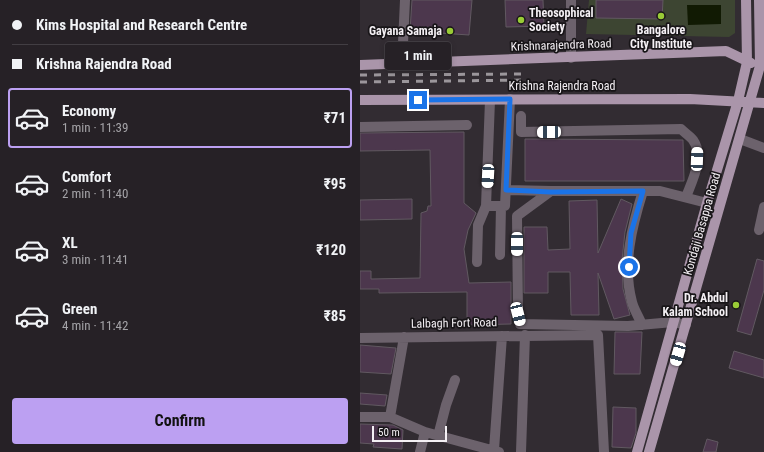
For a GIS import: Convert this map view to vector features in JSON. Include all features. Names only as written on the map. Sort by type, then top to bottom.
[{"type":"main road","name":"Kondaji Basappa Road","points":[[637,452],[707,203],[738,101],[747,62],[746,0]]},
{"type":"main road","name":"Kondaji Basappa Road","points":[[649,452],[762,67],[759,0]]},
{"type":"main road","name":"Krishnarajendra Road","points":[[360,66],[726,51],[747,62],[762,67]]},
{"type":"main road","name":"Krishna Rajendra Road","points":[[360,100],[690,99],[764,103]]},
{"type":"street","points":[[402,65],[404,0]]},
{"type":"street","points":[[571,0],[571,58]]},
{"type":"street","points":[[486,206],[505,206],[510,99]]},
{"type":"street","points":[[477,262],[478,225],[486,206],[490,100]]},
{"type":"street","points":[[521,116],[521,132],[681,129],[693,140],[697,149],[696,169],[686,197]]},
{"type":"street","points":[[360,127],[467,125]]},
{"type":"street","points":[[740,139],[764,148]]},
{"type":"street","points":[[506,190],[551,192],[660,191],[707,203]]},
{"type":"street","points":[[642,324],[632,302],[629,279],[631,233],[643,191]]},
{"type":"street","points":[[551,192],[517,216],[518,314],[520,324],[642,324],[673,322],[686,325]]},
{"type":"street","points":[[500,255],[501,206]]},
{"type":"street","points":[[759,230],[764,207]]},
{"type":"street","points":[[521,452],[525,335]]},
{"type":"street","name":"Lalbagh Fort Road","points":[[360,338],[598,335],[604,452]]},
{"type":"street","points":[[360,417],[390,417],[425,432],[497,451],[502,336]]},
{"type":"street","points":[[390,417],[404,337]]},
{"type":"street","points":[[438,436],[446,405],[455,380]]},
{"type":"street","points":[[420,452],[425,432]]},
{"type":"shaded area","name":"Bangalore City Institute","points":[[589,0],[735,0],[735,33],[729,37],[586,34]]},
{"type":"shaded area","points":[[687,5],[721,5],[721,24],[688,25]]},
{"type":"building","points":[[412,0],[472,0],[469,35],[410,31]]},
{"type":"building","points":[[505,0],[543,0],[544,26],[506,27]]},
{"type":"building","points":[[596,0],[663,0],[662,19],[596,18]]},
{"type":"building","points":[[464,132],[464,203],[476,213],[468,230],[464,249],[469,283],[511,282],[511,324],[467,325],[467,292],[379,293],[379,289],[360,289],[360,271],[371,271],[371,279],[420,278],[421,213],[427,211],[428,206],[431,206],[430,150],[360,151],[360,133]]},
{"type":"building","points":[[525,139],[683,140],[684,181],[525,181]]},
{"type":"building","points":[[412,199],[412,219],[360,220],[360,200]]},
{"type":"building","points":[[621,199],[632,204],[625,232],[622,260],[623,289],[630,315],[614,319],[598,273],[599,315],[571,315],[570,272],[548,272],[548,293],[524,293],[524,227],[547,227],[548,250],[570,249],[569,201],[597,200],[598,253]]},
{"type":"building","points":[[757,259],[764,261],[764,290],[751,335],[737,331]]},
{"type":"building","points":[[615,332],[642,332],[640,374],[614,374]]},
{"type":"building","points":[[360,345],[396,348],[391,374],[360,372]]},
{"type":"building","points":[[734,351],[764,360],[764,378],[729,368]]},
{"type":"building","points":[[360,393],[387,395],[385,406],[360,404]]},
{"type":"building","points":[[613,407],[636,408],[636,433],[631,448],[612,447]]},
{"type":"building","points":[[360,424],[393,425],[403,430],[402,449],[373,447],[374,444],[360,443]]},
{"type":"building","points":[[707,439],[718,442],[716,452],[703,452]]},
{"type":"railway","points":[[360,75],[527,74]]},
{"type":"railway","points":[[360,82],[527,80]]},
{"type":"place","name":"Bangalore City Institute","points":[[661,16]]},
{"type":"place","name":"Theosophical Society","points":[[521,20]]},
{"type":"place","name":"Gayana Samaja","points":[[450,31]]},
{"type":"place","name":"Dr. Abdul Kalam School","points":[[736,305]]},
{"type":"route","points":[[418,100],[510,99],[506,190],[551,192],[643,191],[631,233],[629,267]]}]
